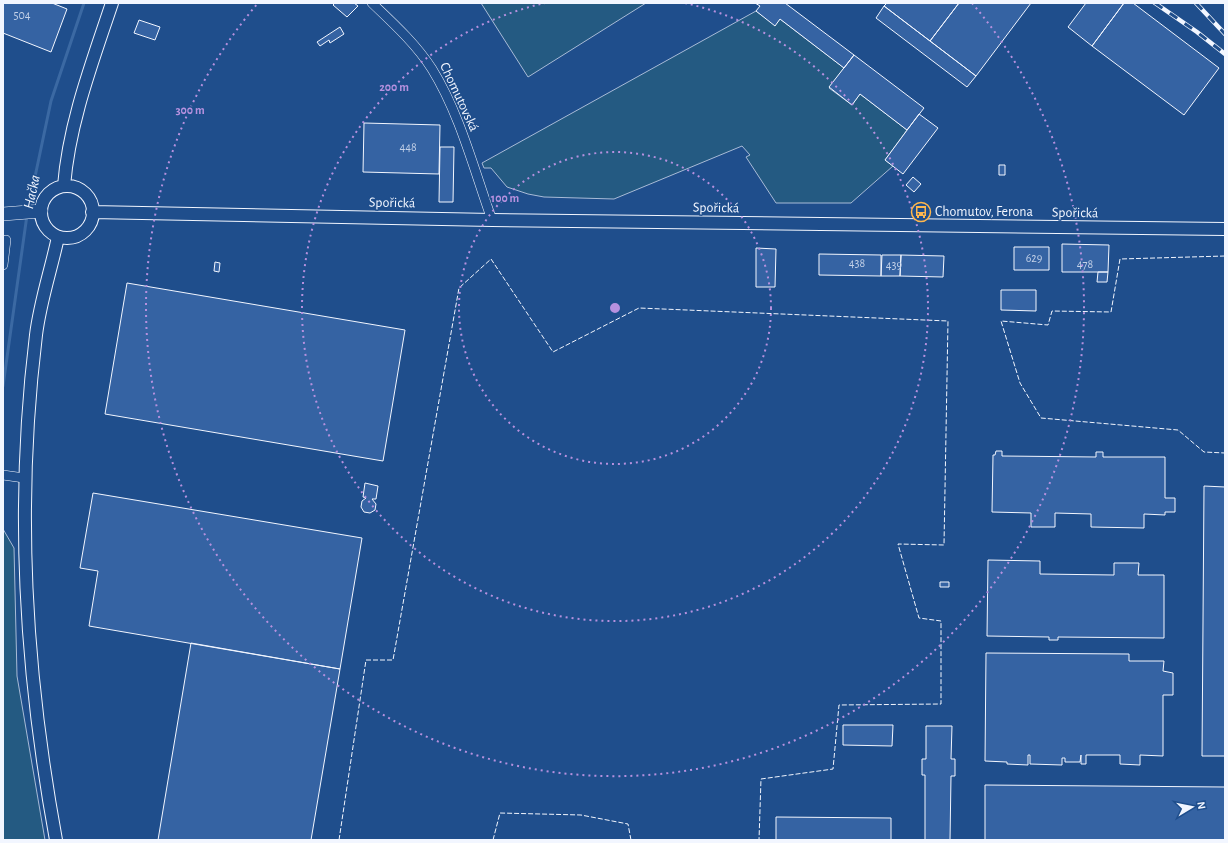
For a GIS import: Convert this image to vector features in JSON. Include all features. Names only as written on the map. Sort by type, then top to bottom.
[{"type":"main road","points":[[9,214],[39,211]]},
{"type":"street","points":[[64,186],[74,126],[88,75],[112,3]]},
{"type":"street","name":"Chomutovská","points":[[372,3],[403,33],[432,69],[454,113],[492,220]]},
{"type":"street","points":[[64,186],[72,187],[84,193],[88,198],[92,212],[89,225],[79,235],[65,238],[58,237],[45,227],[39,211],[46,197],[51,192],[64,186]]},
{"type":"street","name":"Spořická","points":[[92,212],[492,220],[1225,229]]},
{"type":"street","points":[[56,840],[37,720],[29,633],[24,535],[24,478],[36,334],[58,237]]},
{"type":"street","points":[[3,265],[6,240]]},
{"type":"street","points":[[3,475],[24,478]]},
{"type":"shaded area","points":[[481,3],[646,3],[528,77]]},
{"type":"shaded area","points":[[756,11],[775,25],[780,19],[844,68],[829,88],[852,105],[860,94],[907,130],[885,160],[893,166],[851,203],[776,203],[746,157],[750,155],[742,146],[614,199],[544,197],[528,194],[507,187],[491,168],[484,168],[482,163]]},
{"type":"shaded area","points":[[3,529],[14,548],[17,676],[45,840],[3,840]]},
{"type":"building","points":[[3,3],[52,3],[67,9],[51,52],[3,33]]},
{"type":"building","points":[[335,3],[354,3],[358,6],[347,17],[333,5]]},
{"type":"building","points":[[755,3],[785,3],[854,55],[844,68],[780,19],[775,26],[756,11],[760,6]]},
{"type":"building","points":[[887,3],[959,3],[930,41],[884,6]]},
{"type":"building","points":[[959,3],[1031,3],[976,76],[930,41]]},
{"type":"building","points":[[1086,3],[1124,3],[1092,46],[1068,27]]},
{"type":"building","points":[[1124,3],[1133,3],[1219,68],[1184,115],[1092,46]]},
{"type":"building","points":[[884,6],[976,76],[967,87],[876,18]]},
{"type":"building","points":[[139,20],[160,27],[155,40],[134,33]]},
{"type":"building","points":[[340,27],[344,34],[330,43],[329,40],[320,46],[317,42]]},
{"type":"building","points":[[854,55],[924,108],[907,130],[860,94],[852,105],[829,87]]},
{"type":"building","points":[[919,114],[938,128],[903,174],[885,160]]},
{"type":"building","points":[[364,123],[440,125],[439,174],[363,172]]},
{"type":"building","points":[[440,147],[454,147],[453,202],[439,202]]},
{"type":"building","points":[[999,165],[1005,165],[1005,175],[999,175]]},
{"type":"building","points":[[913,177],[921,184],[914,192],[906,185]]},
{"type":"building","points":[[1062,244],[1109,245],[1108,272],[1062,272]]},
{"type":"building","points":[[1014,247],[1049,247],[1049,270],[1014,270]]},
{"type":"building","points":[[756,248],[776,249],[775,287],[756,287]]},
{"type":"building","points":[[819,254],[881,255],[881,276],[819,275]]},
{"type":"building","points":[[882,255],[901,255],[900,276],[881,276]]},
{"type":"building","points":[[901,255],[944,256],[943,277],[900,276]]},
{"type":"building","points":[[215,262],[220,263],[219,272],[214,271]]},
{"type":"building","points":[[1098,272],[1108,272],[1107,282],[1097,282]]},
{"type":"building","points":[[127,283],[405,330],[383,461],[105,414]]},
{"type":"building","points":[[1001,290],[1036,290],[1036,311],[1001,310]]},
{"type":"building","points":[[996,451],[1002,451],[1002,456],[1096,457],[1096,452],[1103,452],[1103,457],[1165,457],[1165,498],[1175,498],[1175,512],[1165,512],[1165,515],[1144,514],[1144,528],[1091,527],[1091,514],[1055,513],[1055,527],[1031,527],[1031,513],[992,512],[993,455],[995,455]]},
{"type":"building","points":[[365,483],[378,486],[376,499],[372,499],[376,504],[375,510],[370,513],[364,512],[361,507],[362,501],[366,498],[363,497]]},
{"type":"building","points":[[1204,486],[1225,487],[1225,756],[1202,756]]},
{"type":"building","points":[[93,493],[362,538],[340,669],[89,626],[98,571],[80,568]]},
{"type":"building","points":[[988,560],[1040,561],[1040,574],[1114,575],[1114,563],[1139,563],[1138,575],[1164,575],[1164,638],[1058,637],[1058,640],[1049,640],[1049,637],[987,636]]},
{"type":"building","points":[[940,582],[949,582],[949,587],[940,587]]},
{"type":"building","points":[[191,643],[340,669],[311,840],[158,840]]},
{"type":"building","points":[[986,653],[1129,654],[1129,661],[1164,661],[1163,671],[1173,673],[1173,695],[1163,695],[1163,756],[1140,755],[1140,765],[1120,764],[1120,755],[1086,755],[1086,764],[1081,764],[1081,755],[1080,762],[1065,762],[1065,758],[1062,758],[1062,765],[1030,764],[1030,755],[1028,755],[1028,765],[985,761]]},
{"type":"building","points":[[843,725],[893,725],[892,746],[843,745]]},
{"type":"building","points":[[926,726],[952,726],[951,759],[955,759],[955,776],[951,776],[950,840],[925,840],[925,775],[922,775],[922,759],[926,759]]},
{"type":"building","points":[[985,785],[1225,787],[1225,840],[985,840]]},
{"type":"building","points":[[776,817],[891,818],[891,840],[776,840]]},
{"type":"waterway","name":"Hačka","points":[[28,210],[51,101],[84,3]]},
{"type":"waterway","name":"Hačka","points":[[3,386],[27,215]]},
{"type":"railway","points":[[1155,3],[1197,32],[1225,54]]},
{"type":"railway","points":[[1196,3],[1225,34]]},
{"type":"fence","points":[[1225,256],[1120,259],[1111,312],[1052,311],[1048,325],[1001,321],[1020,383],[1041,418],[1178,430],[1204,452],[1225,453]]},
{"type":"fence","points":[[339,840],[366,660],[393,660],[459,288],[491,259],[553,352],[639,308],[948,321],[944,545],[898,544],[919,618],[941,621],[941,704],[839,705],[833,769],[761,779],[759,840]]},
{"type":"fence","points":[[493,840],[500,813],[581,815],[628,824],[631,840]]},
{"type":"place","name":"Chomutov, Ferona","points":[[921,212]]}]
